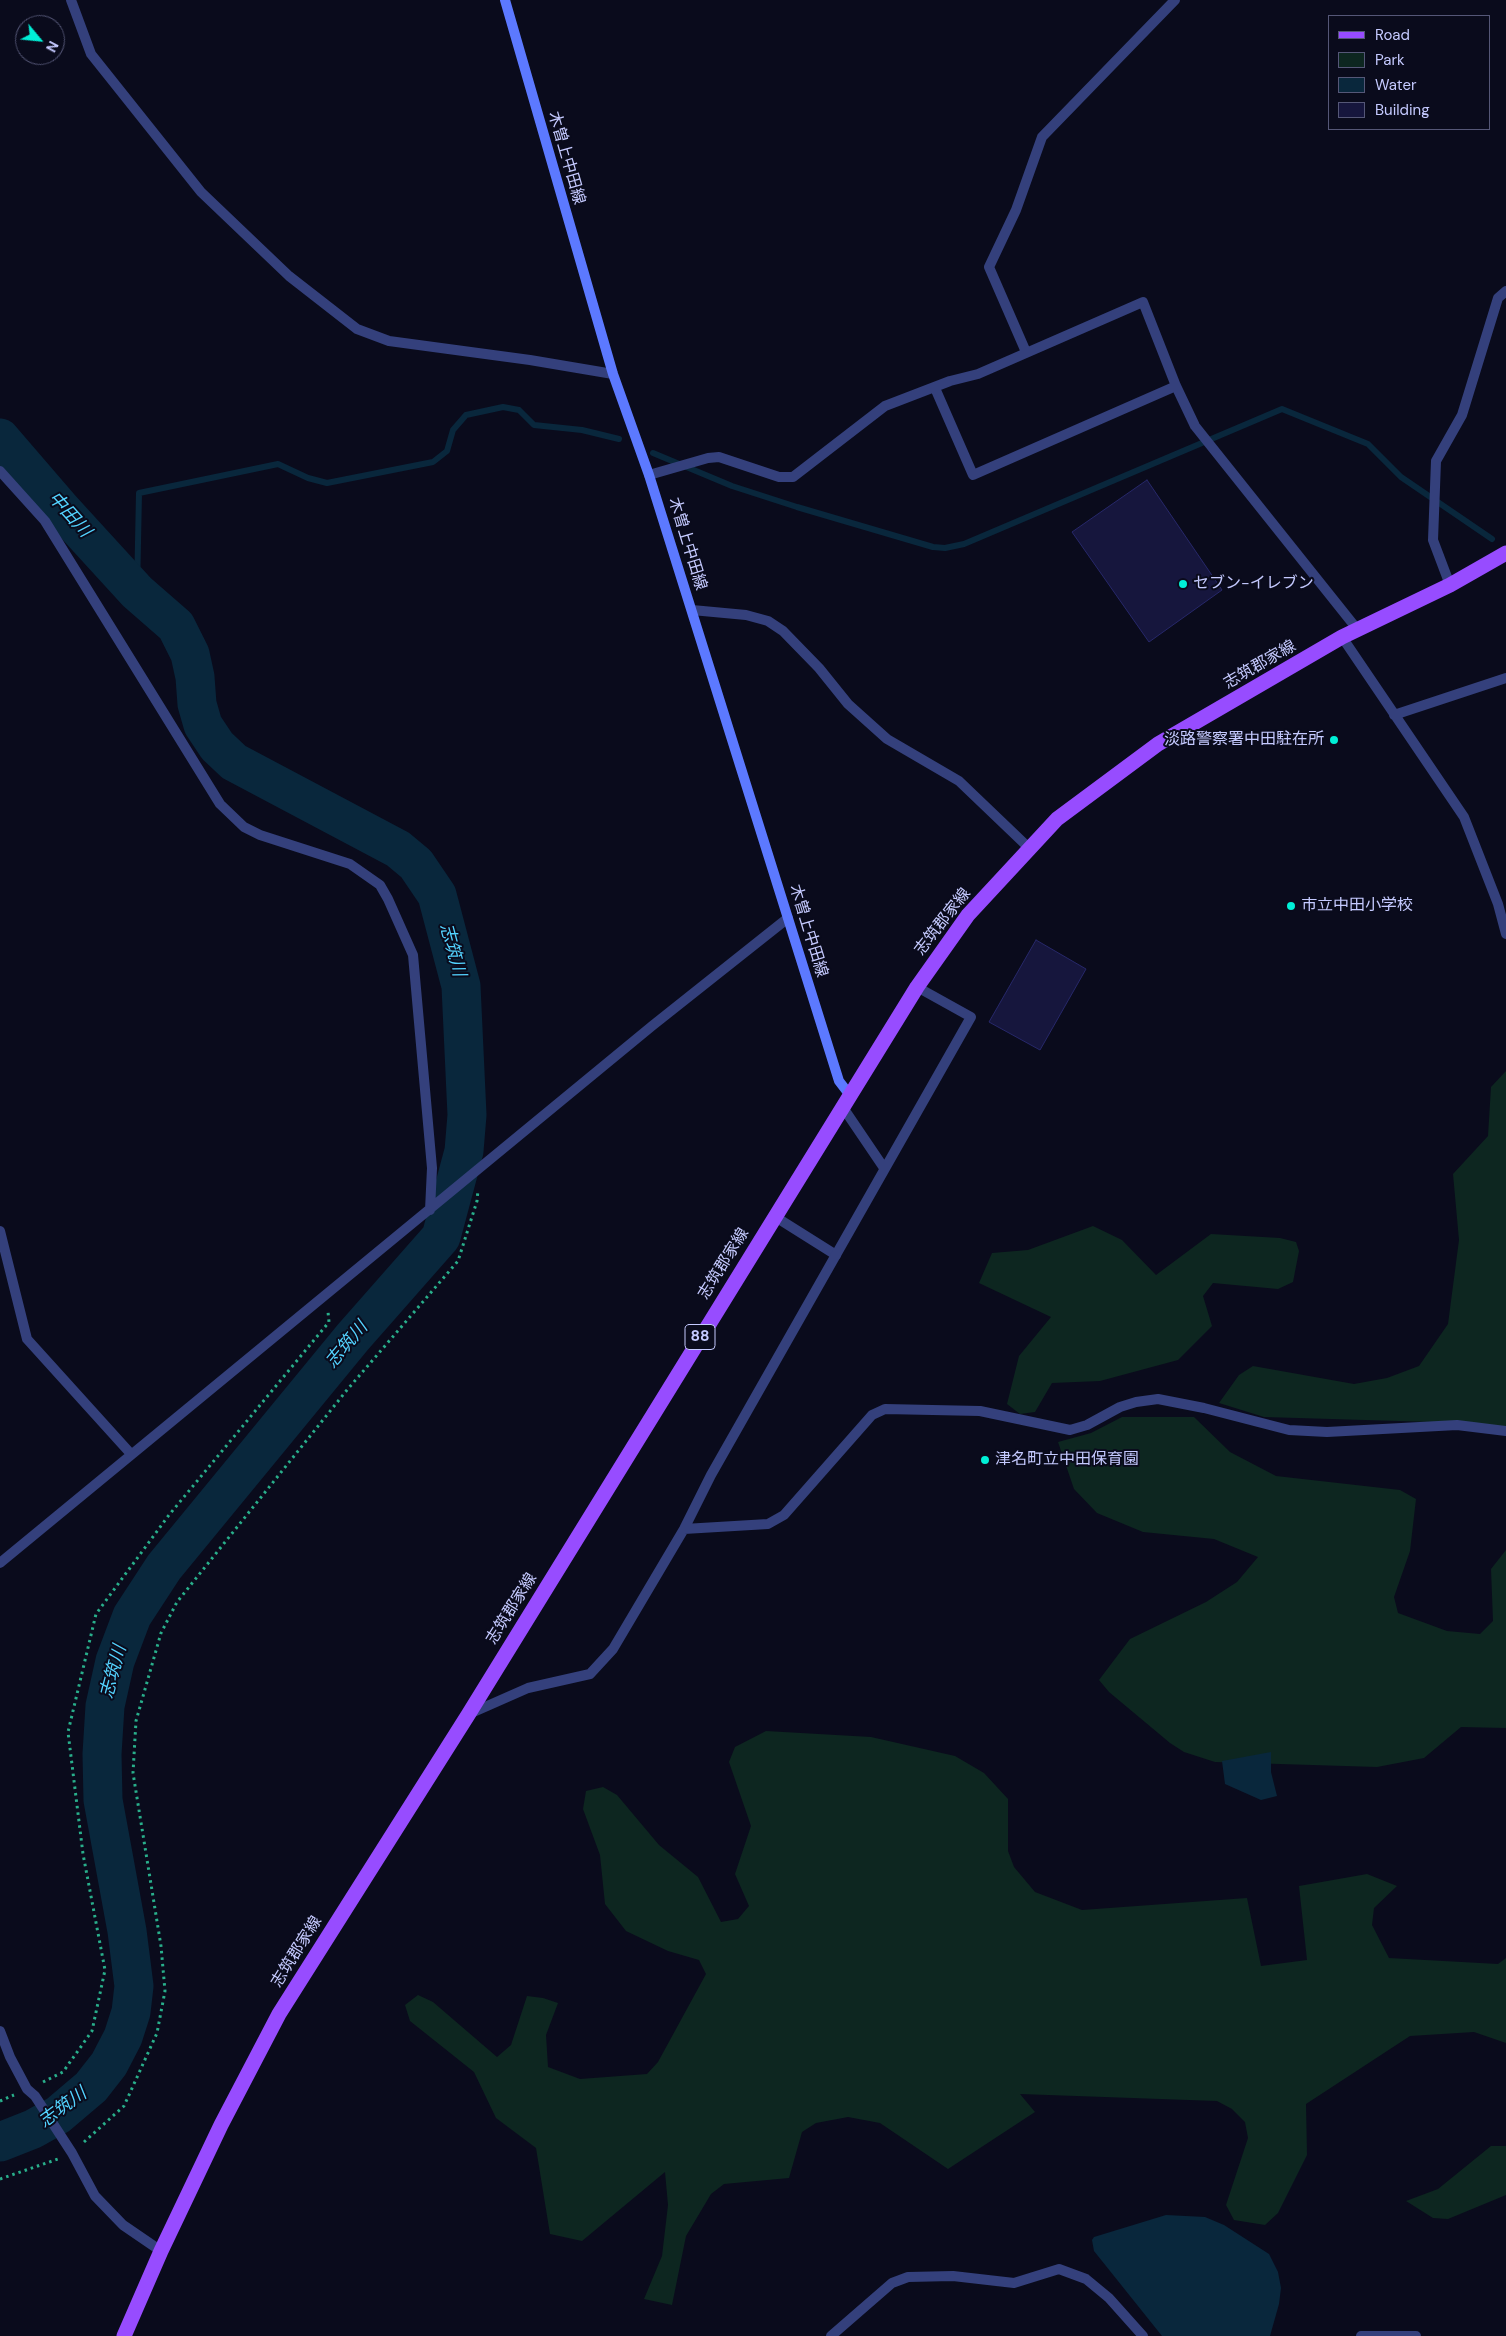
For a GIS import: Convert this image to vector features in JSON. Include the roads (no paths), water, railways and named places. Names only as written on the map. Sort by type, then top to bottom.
[{"type":"main road","name":"木曽上中田線","points":[[505,0],[613,374],[649,475],[846,1100]]},
{"type":"main road","name":"志筑郡家線","points":[[124,2336],[161,2251],[221,2125],[279,2014],[468,1715],[846,1100],[917,987],[968,915],[1057,819],[1158,744],[1342,637],[1450,585],[1506,553]]},
{"type":"street","points":[[70,0],[91,54],[201,192],[289,276],[357,329],[389,341],[530,360],[613,374]]},
{"type":"street","points":[[1026,352],[988,267],[1016,210],[1042,137],[1175,0]]},
{"type":"street","points":[[1450,585],[1433,540],[1436,461],[1462,415],[1498,298],[1506,290]]},
{"type":"street","points":[[649,475],[708,458],[719,457],[779,477],[793,477],[885,406],[950,381],[978,374],[1142,302],[1176,386],[1195,426],[1357,629]]},
{"type":"street","points":[[935,388],[973,475],[1176,386]]},
{"type":"street","points":[[0,471],[46,521],[220,804],[244,827],[260,836],[350,864],[380,885],[413,955],[432,1168],[432,1208]]},
{"type":"street","points":[[692,610],[746,615],[768,621],[783,631],[819,668],[848,704],[887,739],[959,781],[1029,848]]},
{"type":"street","points":[[1342,637],[1464,817],[1498,904],[1506,934]]},
{"type":"street","points":[[1394,715],[1506,678]]},
{"type":"street","points":[[0,1563],[652,1026],[788,918]]},
{"type":"street","points":[[468,1715],[528,1688],[590,1674],[613,1649],[684,1529],[711,1475],[971,1017],[917,987]]},
{"type":"street","points":[[846,1100],[884,1168]]},
{"type":"street","points":[[774,1216],[836,1255]]},
{"type":"street","points":[[0,1231],[27,1339],[131,1454]]},
{"type":"street","points":[[684,1529],[768,1524],[784,1515],[872,1415],[884,1409],[980,1411],[1070,1430],[1087,1425],[1120,1407],[1136,1402],[1158,1399],[1204,1408],[1289,1430],[1327,1432],[1457,1425],[1506,1431]]},
{"type":"street","points":[[0,2031],[10,2056],[31,2093],[70,2150],[95,2196],[123,2225],[161,2251]]},
{"type":"street","points":[[831,2336],[892,2283],[908,2277],[953,2276],[1014,2283],[1060,2269],[1086,2279],[1109,2298],[1143,2336]]},
{"type":"street","points":[[1361,2336],[1416,2336]]},
{"type":"water","points":[[1271,1752],[1271,1772],[1277,1796],[1261,1800],[1225,1784],[1222,1761]]},
{"type":"water","points":[[1166,2215],[1205,2217],[1224,2225],[1269,2254],[1278,2272],[1281,2288],[1279,2304],[1270,2336],[1162,2336],[1094,2251],[1092,2240],[1094,2237]]},
{"type":"waterway","points":[[137,592],[139,493],[278,464],[308,478],[327,483],[433,462],[447,451],[453,430],[466,415],[503,407],[519,410],[534,425],[582,430],[619,439]]},
{"type":"waterway","points":[[653,453],[732,486],[933,547],[945,548],[964,544],[1282,409],[1368,444],[1401,477],[1492,539]]},
{"type":"waterway","name":"志筑川","points":[[0,438],[62,510],[137,592],[176,626],[190,654],[195,677],[197,704],[203,725],[217,746],[234,762],[398,849],[416,864],[437,895],[461,986],[467,1115],[464,1151],[441,1237],[353,1337],[164,1567],[132,1616],[115,1661],[105,1706],[102,1754],[103,1800],[127,1931],[134,1986],[131,2012],[123,2037],[109,2064],[91,2087],[58,2115],[33,2129],[0,2142]]},
{"type":"place","name":"セブン-イレブン","points":[[1183,584]]},
{"type":"place","name":"淡路警察署中田駐在所","points":[[1334,740]]},
{"type":"place","name":"市立中田小学校","points":[[1291,906]]},
{"type":"place","name":"津名町立中田保育園","points":[[985,1460]]},
{"type":"water label","name":"中田川","points":[[69,515]]}]
